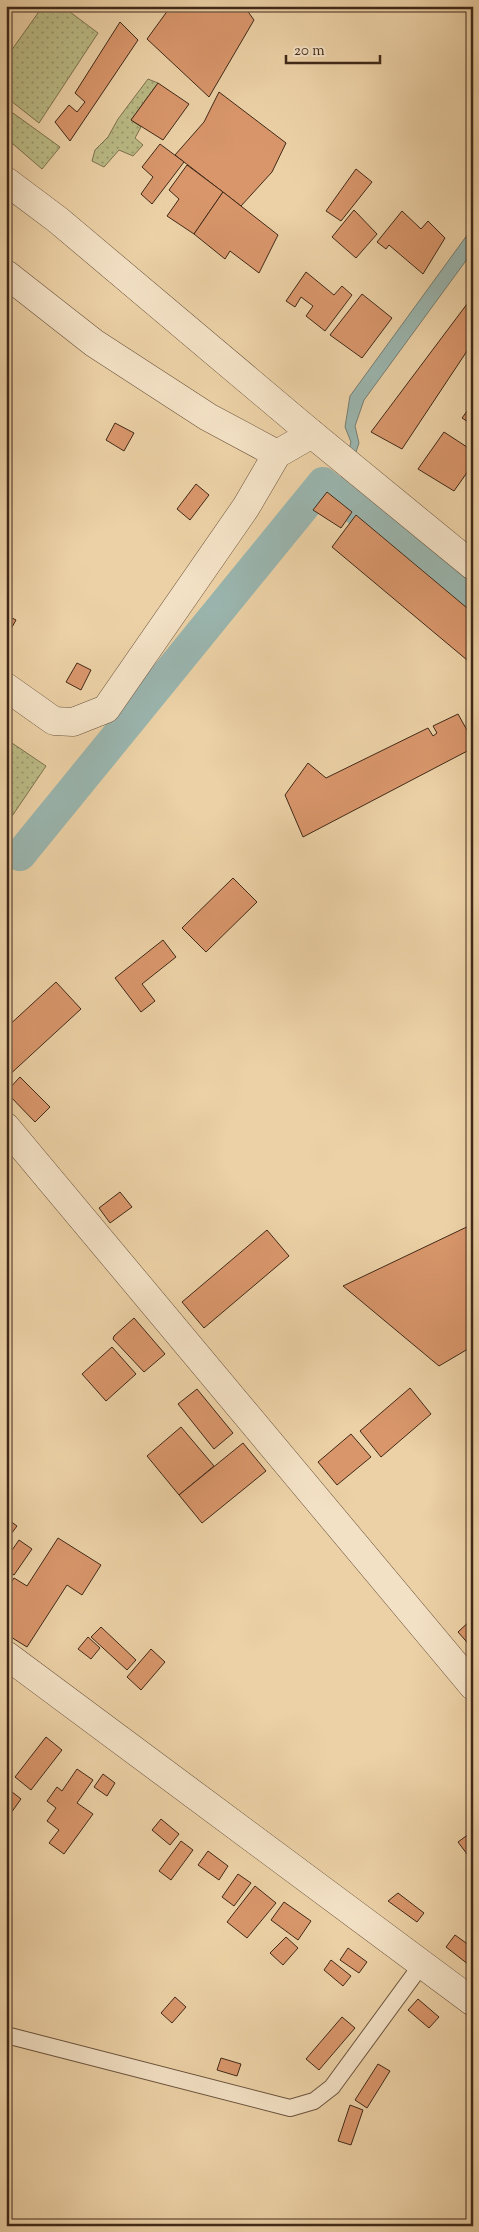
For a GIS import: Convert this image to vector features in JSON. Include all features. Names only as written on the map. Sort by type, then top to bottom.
[{"type":"street","points":[[6,182],[58,220],[312,434],[473,566]]},
{"type":"street","points":[[6,274],[94,344],[208,418],[277,454]]},
{"type":"street","points":[[6,687],[54,721],[73,722],[106,709],[246,507],[277,454],[312,434]]},
{"type":"street","points":[[6,1127],[473,1686]]},
{"type":"street","points":[[6,1655],[473,2002]]},
{"type":"lane","points":[[6,2035],[290,2108],[314,2100],[332,2087],[422,1964]]},
{"type":"green space","points":[[43,6],[62,6],[98,33],[39,123],[6,97],[6,58]]},
{"type":"green space","points":[[148,79],[158,83],[131,120],[141,127],[135,138],[143,145],[133,156],[119,150],[104,167],[92,161],[95,150],[108,137],[118,119]]},
{"type":"green space","points":[[6,108],[60,147],[42,169],[6,138]]},
{"type":"green space","points":[[6,739],[46,766],[6,825]]},
{"type":"water","points":[[473,227],[473,251],[364,400],[355,426],[359,443],[345,485],[340,483],[351,442],[345,427],[350,396]]},
{"type":"building","points":[[171,6],[244,6],[254,20],[209,97],[147,39]]},
{"type":"building","points":[[120,22],[138,40],[70,141],[55,122],[69,105],[77,112],[85,102],[75,93]]},
{"type":"building","points":[[158,83],[189,104],[163,140],[131,120]]},
{"type":"building","points":[[219,92],[286,143],[272,172],[241,206],[175,155],[204,122]]},
{"type":"building","points":[[160,144],[184,162],[152,204],[141,194],[153,177],[142,167]]},
{"type":"building","points":[[187,165],[223,192],[194,234],[167,216],[179,199],[169,190]]},
{"type":"building","points":[[356,169],[372,182],[341,221],[326,211]]},
{"type":"building","points":[[223,192],[278,235],[259,273],[230,251],[225,259],[194,234]]},
{"type":"building","points":[[354,210],[377,234],[356,258],[332,237]]},
{"type":"building","points":[[402,211],[421,229],[428,221],[445,238],[423,274],[389,245],[386,249],[377,242]]},
{"type":"building","points":[[306,272],[334,295],[342,286],[352,295],[325,331],[306,316],[313,306],[301,297],[295,307],[286,301]]},
{"type":"building","points":[[362,294],[392,318],[362,358],[330,335]]},
{"type":"building","points":[[473,296],[473,351],[469,348],[402,449],[371,432]]},
{"type":"building","points":[[473,403],[473,425],[462,418]]},
{"type":"building","points":[[115,423],[134,433],[124,451],[106,440]]},
{"type":"building","points":[[444,432],[473,451],[473,464],[454,491],[418,469]]},
{"type":"building","points":[[196,484],[209,495],[190,520],[177,509]]},
{"type":"building","points":[[327,492],[352,512],[341,528],[313,510]]},
{"type":"building","points":[[356,515],[473,613],[473,665],[332,547]]},
{"type":"building","points":[[6,615],[16,620],[7,636],[6,635]]},
{"type":"building","points":[[77,663],[91,670],[81,690],[66,682]]},
{"type":"building","points":[[458,714],[473,741],[473,748],[303,837],[285,795],[308,763],[326,778],[428,728],[433,736],[437,733],[433,726]]},
{"type":"building","points":[[233,878],[257,902],[206,952],[182,928]]},
{"type":"building","points":[[163,940],[176,957],[142,984],[155,1001],[141,1012],[115,978]]},
{"type":"building","points":[[56,982],[81,1009],[6,1078],[6,1028]]},
{"type":"building","points":[[20,1077],[50,1107],[35,1122],[6,1092]]},
{"type":"building","points":[[120,1192],[132,1207],[110,1223],[99,1208]]},
{"type":"building","points":[[473,1224],[473,1346],[439,1366],[343,1286]]},
{"type":"building","points":[[267,1230],[289,1256],[204,1328],[182,1302]]},
{"type":"building","points":[[134,1318],[165,1354],[144,1372],[113,1339]]},
{"type":"building","points":[[112,1347],[136,1374],[106,1401],[82,1374]]},
{"type":"building","points":[[410,1388],[431,1414],[381,1457],[360,1431]]},
{"type":"building","points":[[197,1389],[233,1433],[214,1449],[178,1404]]},
{"type":"building","points":[[181,1427],[214,1466],[179,1495],[147,1456]]},
{"type":"building","points":[[351,1434],[371,1457],[337,1485],[318,1462]]},
{"type":"building","points":[[243,1443],[266,1471],[202,1523],[179,1495]]},
{"type":"building","points":[[6,1518],[17,1526],[6,1541]]},
{"type":"building","points":[[58,1538],[101,1565],[82,1595],[67,1585],[27,1647],[6,1634],[6,1590],[14,1578],[27,1586]]},
{"type":"building","points":[[19,1540],[32,1549],[14,1575],[6,1570],[6,1551],[10,1553]]},
{"type":"building","points":[[473,1618],[473,1649],[458,1632]]},
{"type":"building","points":[[101,1627],[136,1660],[127,1670],[91,1637]]},
{"type":"building","points":[[88,1637],[100,1648],[91,1659],[78,1649]]},
{"type":"building","points":[[151,1649],[165,1662],[141,1690],[127,1677]]},
{"type":"building","points":[[46,1737],[62,1750],[31,1790],[15,1777]]},
{"type":"building","points":[[6,1761],[12,1765],[6,1772]]},
{"type":"building","points":[[77,1769],[93,1780],[77,1803],[93,1814],[64,1854],[49,1843],[59,1830],[47,1821],[56,1808],[47,1801],[57,1787],[62,1791]]},
{"type":"building","points":[[103,1774],[115,1783],[107,1796],[94,1787]]},
{"type":"building","points":[[7,1788],[21,1799],[6,1820],[6,1790]]},
{"type":"building","points":[[161,1819],[179,1834],[170,1845],[152,1830]]},
{"type":"building","points":[[473,1831],[473,1862],[458,1842]]},
{"type":"building","points":[[181,1841],[193,1850],[171,1880],[159,1871]]},
{"type":"building","points":[[208,1851],[228,1866],[219,1880],[198,1865]]},
{"type":"building","points":[[238,1874],[251,1883],[234,1906],[222,1897]]},
{"type":"building","points":[[255,1886],[276,1903],[247,1938],[227,1922]]},
{"type":"building","points":[[398,1893],[424,1913],[417,1922],[388,1901]]},
{"type":"building","points":[[284,1902],[311,1921],[298,1940],[271,1920]]},
{"type":"building","points":[[455,1935],[473,1948],[473,1968],[446,1947]]},
{"type":"building","points":[[286,1937],[298,1948],[283,1965],[270,1953]]},
{"type":"building","points":[[348,1948],[367,1962],[359,1973],[340,1960]]},
{"type":"building","points":[[331,1960],[351,1976],[343,1986],[324,1970]]},
{"type":"building","points":[[175,1997],[186,2007],[172,2023],[161,2013]]},
{"type":"building","points":[[418,1999],[439,2017],[429,2028],[408,2010]]},
{"type":"building","points":[[342,2017],[355,2028],[319,2070],[306,2059]]},
{"type":"building","points":[[221,2058],[241,2064],[237,2076],[217,2070]]},
{"type":"building","points":[[378,2064],[390,2071],[367,2108],[355,2100]]},
{"type":"building","points":[[350,2105],[363,2110],[351,2145],[338,2141]]},
{"type":"waterway","points":[[20,855],[323,483],[473,600]]}]
